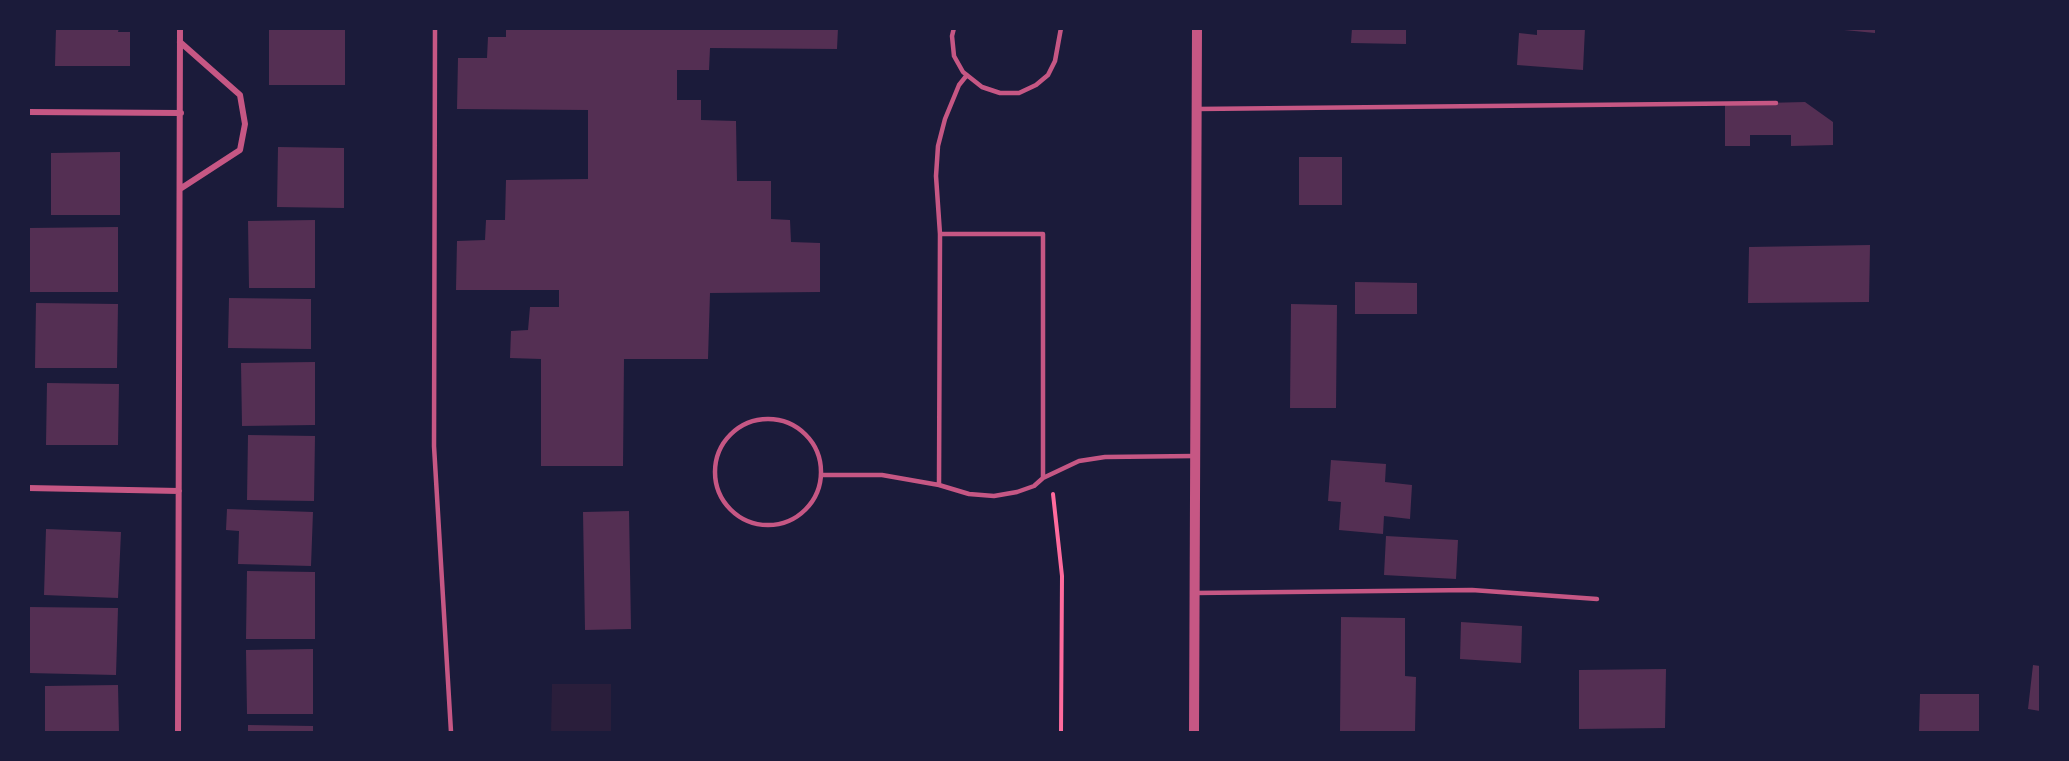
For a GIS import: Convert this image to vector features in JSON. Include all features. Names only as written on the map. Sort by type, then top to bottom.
[{"type":"street","points":[[178,732],[180,28]]},
{"type":"street","points":[[1194,732],[1197,28]]},
{"type":"street","points":[[180,42],[240,95],[245,124],[240,150],[180,189]]},
{"type":"street","points":[[28,112],[181,113]]},
{"type":"street","points":[[28,488],[179,491]]},
{"type":"lane","points":[[435,28],[434,446],[451,732]]},
{"type":"lane","points":[[954,28],[952,36],[954,56],[967,75],[982,87],[1000,93],[1019,93],[1036,85],[1048,75],[1055,61],[1061,28]]},
{"type":"lane","points":[[939,485],[940,234],[936,176],[938,146],[945,119],[959,85],[967,75]]},
{"type":"lane","points":[[1197,109],[1776,103]]},
{"type":"lane","points":[[940,234],[1044,234],[1043,478]]},
{"type":"lane","points":[[775,420],[788,423],[809,438],[816,449],[821,475],[819,488],[805,510],[782,523],[768,525],[743,518],[732,510],[723,500],[718,489],[716,475],[720,450],[732,434],[748,423],[775,420]]},
{"type":"lane","points":[[821,475],[882,475],[939,485],[969,494],[994,496],[1034,486],[1043,478],[1079,461],[1105,457],[1195,456]]},
{"type":"lane","points":[[1195,593],[1473,590],[1598,599]]},
{"type":"path","points":[[1052,474],[1062,576],[1061,732]]},
{"type":"shaded area","points":[[552,684],[611,684],[611,732],[551,732]]},
{"type":"building","points":[[56,28],[119,28],[118,32],[130,32],[130,66],[55,66]]},
{"type":"building","points":[[269,28],[345,28],[345,85],[269,85]]},
{"type":"building","points":[[506,28],[838,28],[837,49],[710,48],[709,70],[677,70],[677,100],[701,100],[701,120],[736,121],[737,181],[771,181],[771,219],[790,220],[791,242],[820,243],[820,292],[710,293],[708,359],[624,359],[623,466],[541,466],[541,359],[510,358],[511,331],[528,330],[530,307],[559,307],[559,290],[456,290],[457,241],[485,240],[486,220],[505,220],[506,180],[588,179],[588,110],[457,109],[458,58],[487,58],[488,37],[506,37]]},
{"type":"building","points":[[1352,28],[1406,28],[1406,44],[1351,43]]},
{"type":"building","points":[[1537,28],[1585,28],[1583,70],[1517,65],[1519,33],[1537,35]]},
{"type":"building","points":[[1844,28],[1875,28],[1875,33],[1844,30]]},
{"type":"building","points":[[1805,102],[1833,122],[1833,145],[1791,146],[1791,135],[1750,135],[1750,146],[1725,146],[1725,104]]},
{"type":"building","points":[[278,147],[344,148],[344,208],[277,207]]},
{"type":"building","points":[[120,152],[120,215],[51,215],[51,153]]},
{"type":"building","points":[[1299,157],[1342,157],[1342,205],[1299,205]]},
{"type":"building","points":[[315,220],[315,288],[249,288],[248,221]]},
{"type":"building","points":[[118,227],[118,292],[28,292],[28,228]]},
{"type":"building","points":[[1870,245],[1869,302],[1748,303],[1749,247]]},
{"type":"building","points":[[1355,282],[1417,283],[1417,314],[1355,314]]},
{"type":"building","points":[[229,298],[311,299],[311,349],[228,348]]},
{"type":"building","points":[[36,303],[118,304],[117,368],[35,368]]},
{"type":"building","points":[[1291,304],[1337,305],[1336,408],[1290,408]]},
{"type":"building","points":[[315,362],[315,425],[242,426],[241,363]]},
{"type":"building","points":[[47,383],[119,384],[118,445],[46,445]]},
{"type":"building","points":[[248,435],[315,436],[314,501],[247,500]]},
{"type":"building","points":[[1331,460],[1386,464],[1385,482],[1412,485],[1410,519],[1384,516],[1383,534],[1339,530],[1341,502],[1328,501]]},
{"type":"building","points":[[227,509],[313,512],[311,566],[238,564],[239,531],[226,530]]},
{"type":"building","points":[[629,511],[631,629],[585,630],[583,512]]},
{"type":"building","points":[[46,529],[121,532],[118,598],[44,595]]},
{"type":"building","points":[[1386,536],[1458,540],[1456,579],[1384,575]]},
{"type":"building","points":[[247,571],[315,572],[315,639],[246,639]]},
{"type":"building","points":[[28,607],[118,608],[116,675],[28,673]]},
{"type":"building","points":[[1341,617],[1405,618],[1405,676],[1416,677],[1415,732],[1340,732]]},
{"type":"building","points":[[1461,622],[1522,626],[1521,663],[1460,659]]},
{"type":"building","points":[[313,649],[313,714],[247,714],[246,650]]},
{"type":"building","points":[[2033,665],[2040,666],[2040,711],[2028,709]]},
{"type":"building","points":[[1666,669],[1665,728],[1579,729],[1579,670]]},
{"type":"building","points":[[118,685],[119,732],[45,732],[45,686]]},
{"type":"building","points":[[1920,694],[1979,694],[1979,732],[1919,732]]},
{"type":"building","points":[[248,725],[313,726],[313,732],[248,732]]}]
